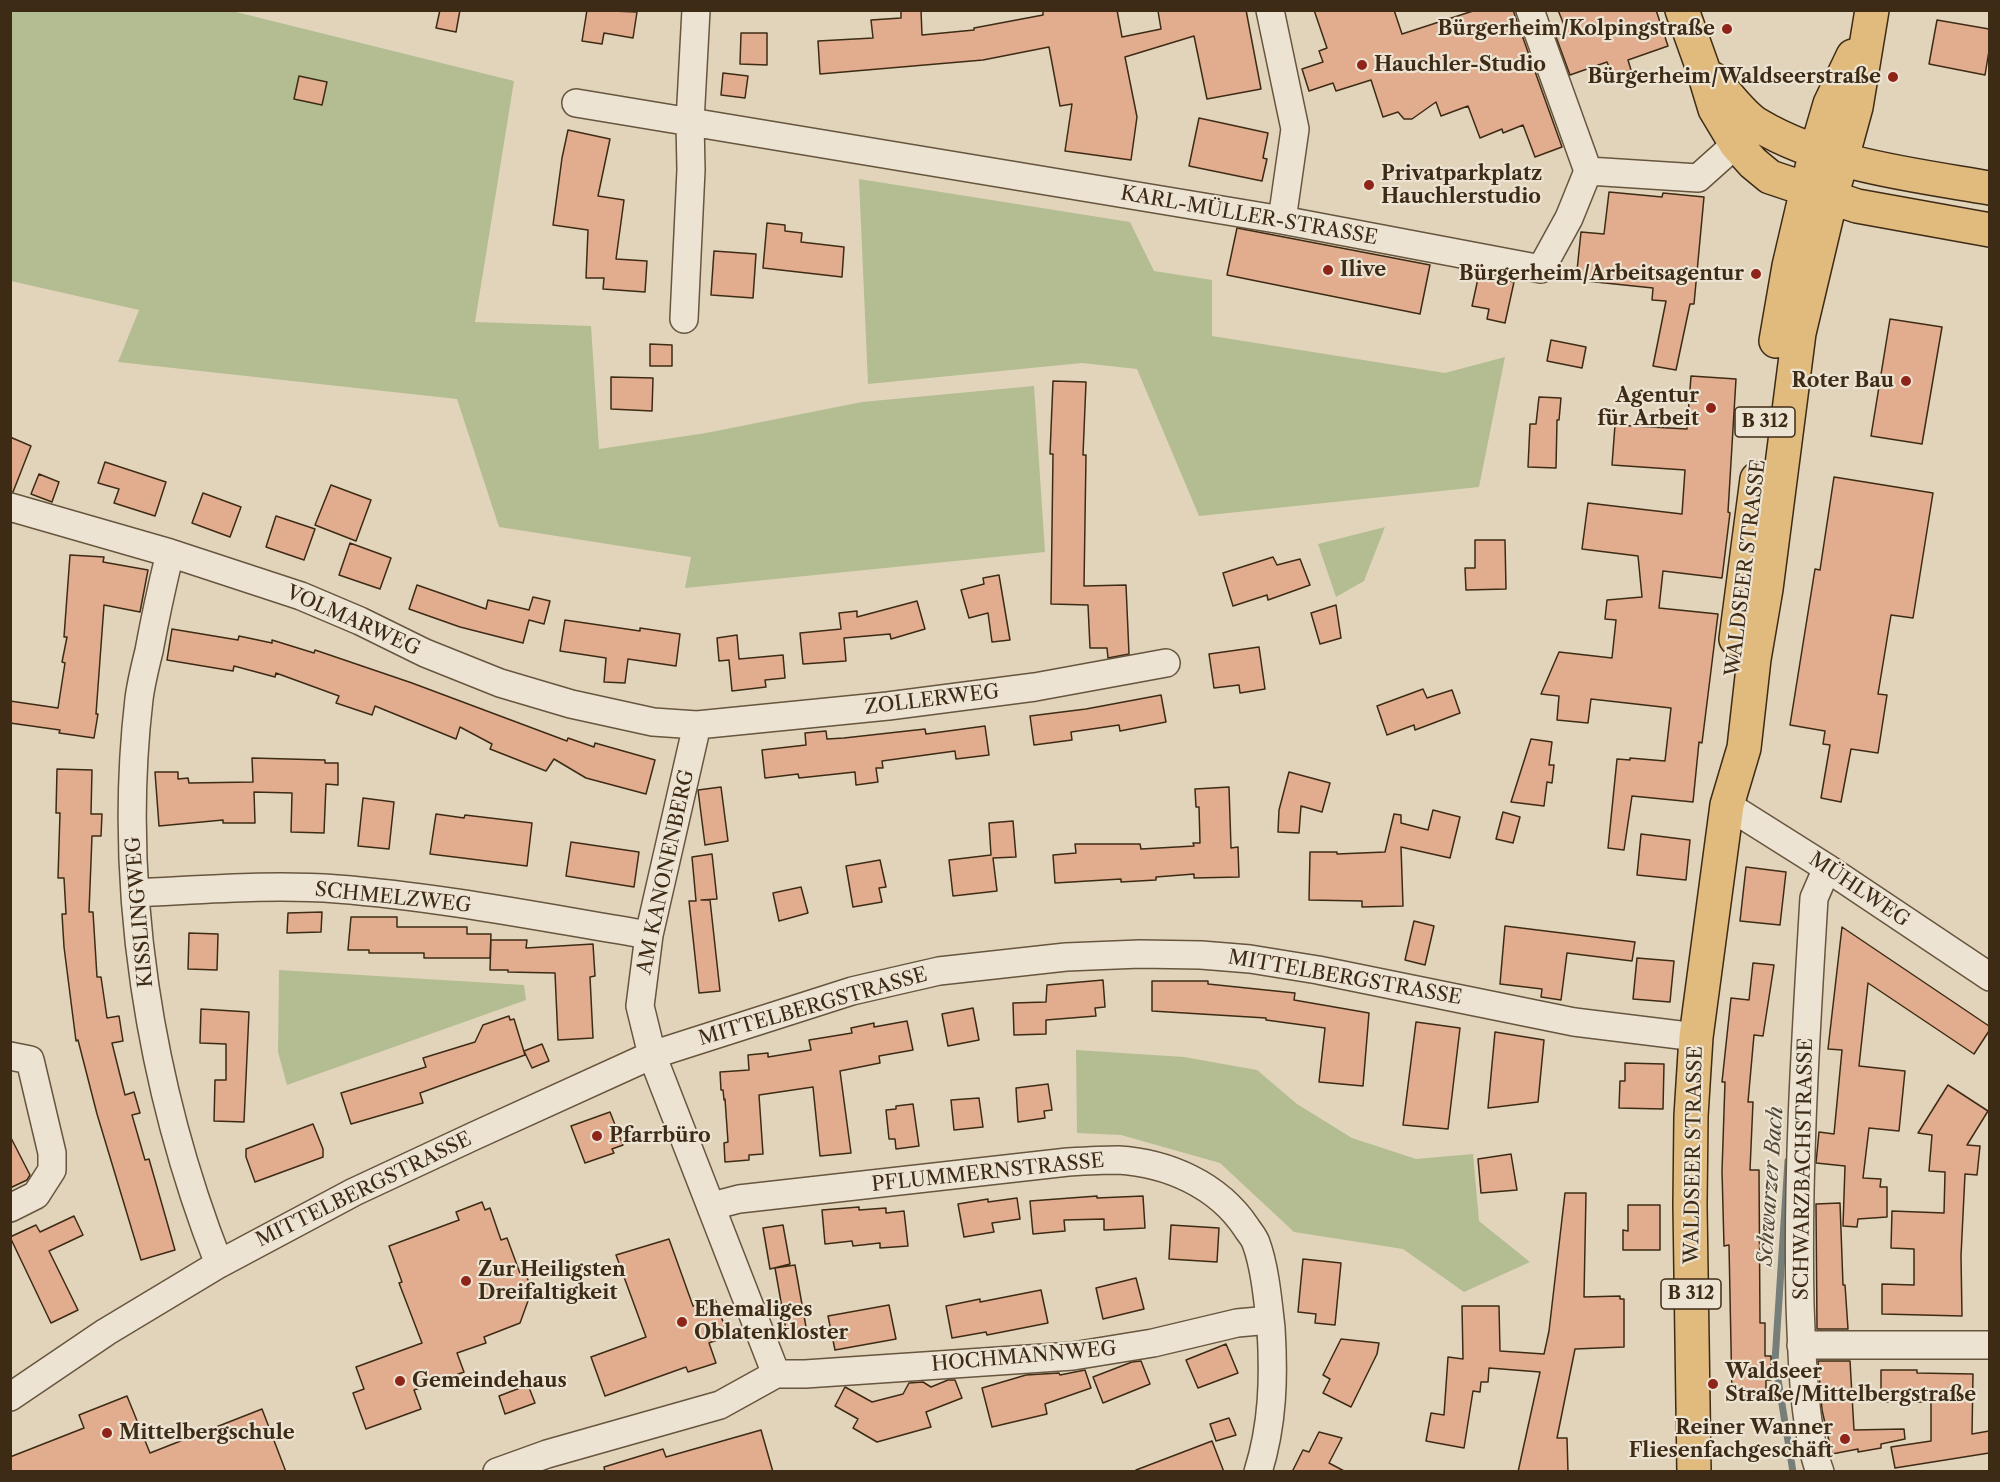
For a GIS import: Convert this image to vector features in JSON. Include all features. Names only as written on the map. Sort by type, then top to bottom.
[{"type":"main road","points":[[1682,10],[1715,109],[1736,144],[1770,177],[1857,206],[1989,230]]},
{"type":"main road","name":"WALDSEER STRASSE","points":[[1694,1472],[1690,1205],[1691,1116],[1696,1037],[1727,805],[1744,748],[1754,659],[1766,589],[1818,194],[1829,154],[1856,107],[1871,17]]},
{"type":"main road","points":[[1702,66],[1756,124],[1829,154],[1902,172],[1989,188]]},
{"type":"street","points":[[684,319],[696,10]]},
{"type":"street","points":[[1270,10],[1295,129],[1282,220]]},
{"type":"street","points":[[1530,10],[1588,171],[1698,178],[1736,144]]},
{"type":"street","name":"KARL-MÜLLER-STRASSE","points":[[576,103],[1282,220],[1541,269],[1569,218],[1588,171]]},
{"type":"street","name":"VOLMARWEG","points":[[10,507],[170,553],[301,596],[360,621],[425,653],[500,683],[571,704],[653,722],[697,725]]},
{"type":"street","name":"KISSLINGWEG","points":[[170,553],[139,697],[133,762],[132,828],[135,893],[142,965],[168,1104],[204,1227],[219,1264]]},
{"type":"street","name":"ZOLLERWEG","points":[[697,725],[888,706],[1023,689],[1166,663]]},
{"type":"street","name":"AM KANONENBERG","points":[[697,725],[649,935],[640,1006],[652,1055],[776,1374]]},
{"type":"street","name":"MÜHLWEG","points":[[1727,805],[1827,868],[1989,977]]},
{"type":"street","name":"SCHWARZBACHSTRASSE","points":[[1820,1472],[1815,1458],[1806,1402],[1801,1345],[1799,1227],[1803,1097],[1814,898],[1827,868]]},
{"type":"street","name":"SCHMELZWEG","points":[[135,893],[271,888],[334,889],[408,896],[649,935]]},
{"type":"street","name":"MITTELBERGSTRASSE","points":[[10,1397],[106,1332],[219,1264],[354,1192],[652,1055],[852,992],[939,970],[1066,957],[1140,954],[1250,959],[1318,970],[1574,1022],[1696,1037]]},
{"type":"street","points":[[10,1056],[30,1060],[52,1153],[52,1170],[36,1195],[10,1208]]},
{"type":"street","name":"PFLUMMERNSTRASSE","points":[[712,1206],[739,1199],[1068,1161],[1119,1160],[1158,1167],[1199,1183],[1214,1191],[1234,1210],[1256,1242],[1264,1281],[1274,1370],[1266,1447],[1258,1472]]},
{"type":"street","name":"HOCHMANNWEG","points":[[776,1374],[1073,1356],[1153,1343],[1237,1323],[1270,1320]]},
{"type":"street","points":[[1801,1345],[1989,1344]]},
{"type":"street","points":[[497,1472],[547,1454],[720,1405],[776,1374]]},
{"type":"green space","points":[[11,11],[232,11],[514,81],[475,322],[591,326],[599,449],[706,433],[862,402],[1034,386],[1045,552],[685,588],[691,557],[499,527],[457,399],[118,362],[139,310],[11,281]]},
{"type":"green space","points":[[859,179],[1130,222],[1154,271],[1212,280],[1212,336],[1445,373],[1505,357],[1479,487],[1199,516],[1137,369],[1082,363],[868,384]]},
{"type":"green space","points":[[1385,527],[1364,581],[1336,597],[1318,544]]},
{"type":"green space","points":[[279,970],[524,985],[526,1000],[287,1085],[278,1052]]},
{"type":"green space","points":[[1076,1050],[1184,1057],[1257,1070],[1297,1104],[1352,1138],[1416,1159],[1473,1154],[1479,1221],[1530,1262],[1464,1292],[1403,1249],[1294,1232],[1220,1163],[1121,1135],[1077,1133]]},
{"type":"building","points":[[440,10],[460,10],[456,32],[436,28]]},
{"type":"building","points":[[587,10],[637,12],[633,38],[604,33],[602,44],[582,41]]},
{"type":"building","points":[[901,10],[921,10],[922,35],[974,30],[974,28],[1043,15],[1043,10],[1117,10],[1122,37],[1161,29],[1158,11],[1246,10],[1261,89],[1207,99],[1194,36],[1125,57],[1137,117],[1131,160],[1065,151],[1072,104],[1060,106],[1049,47],[983,60],[820,74],[818,41],[873,38],[871,20],[901,18]]},
{"type":"building","points":[[1314,10],[1394,10],[1402,34],[1476,10],[1513,10],[1562,147],[1535,157],[1523,125],[1503,133],[1502,129],[1480,138],[1468,106],[1441,116],[1436,102],[1412,119],[1404,119],[1398,112],[1383,117],[1371,80],[1336,91],[1333,83],[1309,91],[1302,69],[1323,62],[1319,51],[1327,48]]},
{"type":"building","points":[[1558,10],[1656,10],[1668,46],[1628,60],[1631,70],[1613,77],[1607,62],[1570,75],[1555,34],[1566,30]]},
{"type":"building","points":[[1937,20],[1989,29],[1989,51],[1985,75],[1929,64]]},
{"type":"building","points":[[741,33],[767,33],[767,65],[740,64]]},
{"type":"building","points":[[723,73],[748,76],[745,98],[721,95]]},
{"type":"building","points":[[299,76],[327,82],[322,105],[294,99]]},
{"type":"building","points":[[1199,118],[1268,133],[1263,158],[1267,159],[1262,181],[1189,166]]},
{"type":"building","points":[[568,130],[610,139],[598,196],[624,200],[616,259],[647,261],[645,292],[603,289],[604,278],[586,278],[588,230],[553,225]]},
{"type":"building","points":[[1609,192],[1662,197],[1663,193],[1704,197],[1694,304],[1690,304],[1676,370],[1653,366],[1666,301],[1652,300],[1653,288],[1576,280],[1581,232],[1604,234]]},
{"type":"building","points":[[767,223],[785,225],[785,231],[802,233],[801,242],[844,247],[842,277],[763,268]]},
{"type":"building","name":"Ilive","points":[[1237,228],[1430,265],[1420,314],[1227,275]]},
{"type":"building","points":[[714,251],[756,254],[753,298],[711,295]]},
{"type":"building","points":[[1479,274],[1514,282],[1505,323],[1487,319],[1489,309],[1472,306]]},
{"type":"building","name":"Roter Bau","points":[[1890,319],[1942,327],[1922,444],[1871,436]]},
{"type":"building","points":[[1551,340],[1586,347],[1582,368],[1547,361]]},
{"type":"building","points":[[650,344],[672,345],[672,366],[650,366]]},
{"type":"building","points":[[1691,376],[1736,379],[1728,512],[1730,513],[1722,578],[1663,571],[1659,608],[1718,614],[1702,743],[1699,742],[1693,802],[1632,796],[1624,850],[1608,848],[1617,759],[1665,761],[1671,708],[1591,699],[1588,723],[1557,720],[1559,696],[1541,694],[1559,652],[1612,658],[1616,620],[1605,619],[1607,600],[1642,597],[1638,556],[1582,549],[1588,503],[1682,514],[1685,470],[1612,465],[1615,425],[1687,429]]},
{"type":"building","points":[[611,377],[653,378],[652,411],[611,409]]},
{"type":"building","points":[[1053,381],[1086,382],[1083,455],[1086,455],[1084,586],[1126,585],[1129,654],[1108,658],[1107,648],[1090,648],[1088,605],[1051,604],[1053,454],[1050,454]]},
{"type":"building","points":[[1539,397],[1561,398],[1559,420],[1557,420],[1556,468],[1528,467],[1530,424],[1536,424]]},
{"type":"building","points":[[10,437],[31,446],[13,492],[10,492]]},
{"type":"building","points":[[105,462],[166,482],[155,516],[114,503],[119,489],[98,483]]},
{"type":"building","points":[[39,474],[59,482],[52,502],[31,494]]},
{"type":"building","points":[[1834,477],[1933,493],[1913,618],[1891,615],[1878,694],[1887,695],[1878,753],[1851,749],[1841,802],[1821,798],[1830,745],[1823,744],[1825,731],[1790,725],[1815,569],[1820,570]]},
{"type":"building","points":[[331,485],[371,500],[356,541],[315,525]]},
{"type":"building","points":[[203,493],[241,507],[230,537],[192,523]]},
{"type":"building","points":[[276,516],[315,529],[304,560],[266,547]]},
{"type":"building","points":[[1475,540],[1505,540],[1506,589],[1466,590],[1465,568],[1475,568]]},
{"type":"building","points":[[350,543],[391,558],[380,589],[339,575]]},
{"type":"building","points":[[70,555],[104,557],[103,562],[148,570],[140,612],[104,605],[96,714],[98,714],[94,738],[59,733],[60,730],[10,723],[10,701],[58,708],[65,663],[62,662],[67,637],[64,637]]},
{"type":"building","points":[[1273,557],[1277,565],[1300,559],[1310,585],[1268,600],[1267,595],[1233,606],[1223,573]]},
{"type":"building","points":[[999,575],[1010,640],[992,642],[988,613],[969,618],[961,590],[984,584],[983,578]]},
{"type":"building","points":[[417,585],[486,609],[488,600],[529,610],[533,597],[550,601],[544,624],[529,620],[523,643],[460,627],[409,609]]},
{"type":"building","points":[[917,601],[925,629],[891,639],[890,634],[844,638],[846,661],[803,664],[800,633],[841,629],[839,613],[857,611],[857,617]]},
{"type":"building","points":[[1336,605],[1341,638],[1320,644],[1311,613]]},
{"type":"building","points":[[565,620],[640,631],[640,628],[680,634],[676,666],[628,659],[625,683],[604,682],[606,658],[560,651]]},
{"type":"building","points":[[172,629],[238,640],[239,636],[272,643],[272,640],[314,653],[315,650],[412,683],[567,741],[568,738],[594,747],[595,743],[655,760],[646,794],[586,778],[554,759],[546,771],[490,749],[492,744],[460,727],[456,739],[375,706],[372,715],[336,703],[339,696],[276,673],[275,677],[234,666],[233,671],[167,660]]},
{"type":"building","points":[[737,635],[739,659],[783,655],[785,678],[765,680],[766,687],[732,691],[729,660],[719,661],[717,638]]},
{"type":"building","points":[[1259,647],[1265,689],[1240,693],[1239,685],[1214,688],[1209,654]]},
{"type":"building","points":[[1423,689],[1427,698],[1452,690],[1460,713],[1415,730],[1414,725],[1387,735],[1377,706]]},
{"type":"building","points":[[1161,695],[1166,722],[1120,731],[1119,725],[1071,732],[1072,740],[1034,745],[1030,716],[1086,709]]},
{"type":"building","points":[[985,726],[989,755],[956,759],[955,751],[882,761],[883,768],[876,768],[878,782],[856,785],[855,772],[799,778],[798,774],[765,778],[762,750],[806,745],[805,733],[826,731],[827,739],[925,729],[926,734]]},
{"type":"building","points":[[1531,739],[1552,742],[1549,765],[1554,765],[1552,783],[1547,782],[1544,806],[1511,802]]},
{"type":"building","points":[[252,758],[325,760],[325,763],[338,763],[338,785],[326,784],[324,833],[291,832],[292,793],[254,792],[255,823],[223,823],[223,820],[159,826],[155,772],[178,772],[178,779],[188,778],[189,783],[253,782]]},
{"type":"building","points":[[57,769],[92,770],[91,814],[102,814],[101,836],[92,836],[89,912],[93,912],[97,977],[101,977],[107,1018],[119,1016],[123,1041],[112,1043],[125,1095],[134,1092],[140,1113],[132,1115],[145,1160],[149,1159],[175,1250],[141,1260],[97,1114],[78,1040],[76,1041],[64,947],[62,914],[66,914],[64,878],[58,878],[60,813],[56,813]]},
{"type":"building","points":[[1289,772],[1330,783],[1322,812],[1301,806],[1299,833],[1278,832],[1279,810]]},
{"type":"building","points":[[721,787],[728,841],[705,845],[698,790]]},
{"type":"building","points":[[1229,787],[1231,848],[1238,847],[1239,877],[1194,878],[1194,874],[1156,877],[1156,880],[1121,882],[1121,879],[1055,883],[1053,855],[1076,853],[1075,844],[1140,844],[1141,849],[1194,846],[1193,843],[1200,843],[1199,807],[1196,807],[1195,789]]},
{"type":"building","points":[[363,798],[394,802],[389,849],[358,846]]},
{"type":"building","points":[[1433,810],[1460,817],[1450,858],[1401,847],[1403,906],[1362,907],[1362,901],[1309,900],[1310,852],[1337,852],[1337,854],[1385,852],[1394,814],[1401,815],[1401,823],[1428,830]]},
{"type":"building","points":[[1503,812],[1520,817],[1513,843],[1496,839]]},
{"type":"building","points":[[436,814],[532,823],[527,866],[430,854]]},
{"type":"building","points":[[1013,821],[1016,857],[993,858],[997,891],[953,896],[949,860],[991,855],[989,823]]},
{"type":"building","points":[[1641,834],[1690,840],[1686,880],[1637,875]]},
{"type":"building","points":[[571,842],[639,852],[634,887],[566,876]]},
{"type":"building","points":[[712,854],[717,899],[701,900],[710,900],[720,991],[699,993],[689,901],[696,901],[692,857]]},
{"type":"building","points":[[880,860],[886,887],[879,888],[882,902],[853,907],[846,866]]},
{"type":"building","points":[[1746,867],[1786,872],[1780,925],[1740,921]]},
{"type":"building","points":[[801,887],[808,913],[779,921],[773,893]]},
{"type":"building","points":[[322,912],[321,932],[287,933],[288,913]]},
{"type":"building","points":[[351,917],[397,917],[397,927],[467,927],[467,934],[491,934],[490,958],[424,958],[424,953],[369,953],[369,950],[348,950]]},
{"type":"building","points":[[1414,921],[1434,926],[1425,965],[1405,960]]},
{"type":"building","points":[[1505,926],[1635,942],[1632,961],[1567,953],[1561,1000],[1541,997],[1542,989],[1500,984]]},
{"type":"building","points":[[1842,927],[1989,1026],[1989,1031],[1974,1054],[1868,983],[1859,1066],[1905,1071],[1899,1131],[1869,1128],[1863,1178],[1881,1179],[1880,1187],[1887,1187],[1887,1217],[1858,1219],[1857,1227],[1843,1226],[1845,1166],[1816,1163],[1819,1132],[1834,1134],[1842,1050],[1828,1049]]},
{"type":"building","points":[[189,933],[218,934],[217,970],[188,969]]},
{"type":"building","points":[[491,940],[527,940],[526,948],[593,944],[595,976],[590,977],[593,1038],[558,1040],[555,973],[490,970]]},
{"type":"building","points":[[1637,958],[1674,961],[1670,1002],[1633,999]]},
{"type":"building","points":[[1753,963],[1774,965],[1763,1036],[1754,1035],[1748,1102],[1753,1102],[1750,1170],[1759,1170],[1760,1323],[1765,1323],[1765,1356],[1771,1356],[1771,1380],[1766,1380],[1766,1395],[1732,1396],[1729,1245],[1724,1246],[1722,1171],[1725,1082],[1722,1082],[1731,998],[1749,1000]]},
{"type":"building","points":[[1103,980],[1105,1007],[1095,1008],[1096,1016],[1046,1020],[1046,1034],[1014,1035],[1013,1003],[1046,1002],[1047,985]]},
{"type":"building","points":[[1152,981],[1208,981],[1208,984],[1295,993],[1294,1000],[1369,1013],[1363,1086],[1319,1082],[1325,1028],[1266,1020],[1266,1018],[1152,1011]]},
{"type":"building","points":[[973,1008],[979,1040],[948,1046],[942,1014]]},
{"type":"building","points":[[201,1009],[249,1012],[244,1122],[214,1121],[215,1080],[226,1080],[226,1044],[200,1043]]},
{"type":"building","points":[[509,1016],[510,1020],[514,1019],[525,1055],[420,1093],[423,1103],[351,1124],[341,1093],[426,1067],[423,1058],[475,1042],[483,1025]]},
{"type":"building","points":[[907,1021],[913,1050],[879,1056],[880,1063],[840,1071],[851,1153],[820,1156],[813,1087],[759,1095],[763,1154],[749,1155],[749,1160],[725,1162],[724,1143],[728,1142],[725,1099],[723,1090],[721,1090],[720,1072],[749,1070],[748,1055],[768,1053],[768,1057],[811,1050],[809,1040],[852,1033],[851,1028],[874,1023],[874,1027]]},
{"type":"building","points":[[1416,1022],[1460,1028],[1448,1129],[1403,1125]]},
{"type":"building","points":[[1495,1032],[1544,1040],[1538,1102],[1488,1108]]},
{"type":"building","points":[[542,1044],[549,1061],[532,1068],[524,1051]]},
{"type":"building","points":[[1625,1063],[1664,1064],[1663,1109],[1619,1108],[1620,1081],[1625,1081]]},
{"type":"building","points":[[1048,1084],[1052,1110],[1044,1111],[1045,1118],[1018,1122],[1016,1088]]},
{"type":"building","points":[[1948,1085],[1988,1111],[1967,1145],[1980,1146],[1977,1175],[1965,1174],[1961,1256],[1962,1316],[1882,1314],[1882,1284],[1914,1285],[1914,1249],[1891,1248],[1892,1211],[1944,1213],[1945,1172],[1929,1171],[1932,1135],[1918,1133]]},
{"type":"building","points":[[979,1098],[983,1127],[954,1130],[951,1100]]},
{"type":"building","points":[[913,1104],[919,1146],[896,1149],[895,1139],[889,1139],[886,1110]]},
{"type":"building","name":"Pfarrbüro","points":[[610,1112],[623,1145],[612,1149],[614,1153],[585,1163],[571,1126]]},
{"type":"building","points":[[313,1124],[323,1149],[323,1157],[255,1182],[246,1157],[246,1149]]},
{"type":"building","points":[[10,1136],[30,1175],[27,1180],[10,1188]]},
{"type":"building","points":[[1511,1154],[1517,1190],[1481,1193],[1478,1159]]},
{"type":"building","points":[[1565,1193],[1586,1193],[1584,1297],[1620,1296],[1620,1299],[1624,1299],[1624,1347],[1575,1349],[1557,1438],[1567,1438],[1568,1472],[1518,1472],[1540,1372],[1489,1368],[1488,1382],[1481,1382],[1480,1392],[1473,1391],[1464,1448],[1426,1441],[1431,1413],[1444,1415],[1448,1357],[1463,1359],[1462,1306],[1499,1306],[1500,1351],[1544,1354],[1549,1331]]},
{"type":"building","points":[[1097,1196],[1097,1198],[1143,1196],[1145,1228],[1104,1230],[1104,1219],[1064,1220],[1065,1231],[1033,1234],[1030,1201]]},
{"type":"building","points":[[1017,1198],[1020,1219],[992,1223],[994,1232],[964,1237],[958,1204],[988,1199],[988,1202]]},
{"type":"building","name":"Zur Heiligsten Dreifaltigkeit","points":[[482,1202],[485,1210],[490,1208],[501,1240],[507,1238],[521,1276],[526,1275],[532,1290],[520,1323],[484,1337],[486,1343],[457,1353],[464,1372],[414,1390],[421,1409],[366,1429],[353,1393],[364,1389],[356,1367],[422,1343],[399,1283],[402,1282],[389,1246],[459,1220],[456,1212]]},
{"type":"building","points":[[1840,1203],[1843,1285],[1845,1285],[1848,1329],[1817,1329],[1816,1204]]},
{"type":"building","points":[[1628,1205],[1660,1205],[1660,1250],[1623,1250],[1623,1230],[1628,1231]]},
{"type":"building","points":[[859,1207],[859,1210],[886,1208],[886,1213],[904,1211],[908,1246],[880,1248],[880,1243],[853,1246],[852,1241],[825,1244],[822,1210]]},
{"type":"building","points":[[74,1216],[83,1235],[49,1251],[78,1310],[51,1323],[10,1237],[36,1225],[40,1232]]},
{"type":"building","points":[[783,1225],[790,1264],[770,1269],[763,1228]]},
{"type":"building","points":[[1171,1225],[1219,1228],[1217,1262],[1169,1259]]},
{"type":"building","name":"Ehemaliges Oblatenkloster","points":[[669,1239],[693,1306],[715,1299],[728,1336],[709,1343],[716,1363],[688,1372],[686,1367],[605,1396],[591,1357],[646,1337],[616,1255]]},
{"type":"building","points":[[1303,1259],[1341,1263],[1335,1325],[1315,1323],[1316,1314],[1298,1312]]},
{"type":"building","points":[[795,1265],[806,1327],[786,1330],[775,1268]]},
{"type":"building","points":[[1136,1278],[1144,1309],[1103,1319],[1096,1288]]},
{"type":"building","points":[[1041,1290],[1048,1323],[987,1335],[986,1332],[952,1338],[946,1306]]},
{"type":"building","points":[[889,1305],[896,1339],[835,1350],[828,1316]]},
{"type":"building","points":[[1341,1339],[1379,1343],[1377,1354],[1351,1407],[1323,1393],[1330,1379],[1323,1375]]},
{"type":"building","points":[[1226,1344],[1238,1373],[1198,1388],[1186,1360]]},
{"type":"building","points":[[1141,1361],[1150,1384],[1103,1403],[1093,1377],[1132,1362]]},
{"type":"building","points":[[1818,1361],[1850,1361],[1854,1430],[1904,1429],[1905,1439],[1881,1444],[1881,1448],[1858,1452],[1858,1449],[1832,1454],[1822,1410]]},
{"type":"building","points":[[1085,1370],[1091,1388],[1045,1404],[1047,1414],[992,1427],[982,1388],[1026,1375],[1059,1373],[1060,1375]]},
{"type":"building","points":[[1881,1370],[1973,1374],[1972,1434],[1989,1431],[1989,1453],[1895,1468],[1891,1447],[1931,1441],[1931,1402],[1881,1402]]},
{"type":"building","points":[[948,1380],[955,1380],[962,1398],[926,1412],[931,1427],[877,1442],[853,1428],[858,1419],[835,1406],[845,1387],[872,1402],[903,1394],[909,1383],[923,1382],[931,1387]]},
{"type":"building","points":[[528,1385],[535,1403],[505,1414],[499,1396]]},
{"type":"building","name":"Mittelbergschule","points":[[127,1396],[150,1453],[262,1409],[286,1472],[10,1472],[10,1457],[84,1428],[79,1415]]},
{"type":"building","points":[[1229,1418],[1236,1435],[1216,1441],[1210,1424]]},
{"type":"building","points":[[761,1430],[773,1472],[605,1472],[604,1467],[663,1449],[666,1457]]},
{"type":"building","points":[[1319,1432],[1342,1438],[1329,1463],[1346,1472],[1292,1472],[1303,1450],[1309,1452]]},
{"type":"building","points":[[1212,1441],[1224,1472],[1136,1472],[1136,1470]]},
{"type":"waterway","name":"Schwarzer Bach","points":[[1788,1161],[1775,1361],[1793,1472]]},
{"type":"place","name":"Bürgerheim/Kolpingstraße","points":[[1727,29]]},
{"type":"place","name":"Hauchler-Studio","points":[[1362,65]]},
{"type":"place","name":"Bürgerheim/Waldseerstraße","points":[[1893,77]]},
{"type":"place","name":"Privatparkplatz Hauchlerstudio","points":[[1369,185]]},
{"type":"place","name":"Ilive","points":[[1328,270]]},
{"type":"place","name":"Bürgerheim/Arbeitsagentur","points":[[1756,274]]},
{"type":"place","name":"Roter Bau","points":[[1906,381]]},
{"type":"place","name":"Agentur für Arbeit","points":[[1711,408]]},
{"type":"place","name":"Pfarrbüro","points":[[597,1136]]},
{"type":"place","name":"Zur Heiligsten Dreifaltigkeit","points":[[466,1281]]},
{"type":"place","name":"Ehemaliges Oblatenkloster","points":[[682,1322]]},
{"type":"place","name":"Gemeindehaus","points":[[400,1381]]},
{"type":"place","name":"Waldseer Straße/Mittelbergstraße","points":[[1713,1384]]},
{"type":"place","name":"Mittelbergschule","points":[[107,1433]]},
{"type":"place","name":"Reiner Wanner Fliesenfachgeschäft","points":[[1845,1439]]}]
